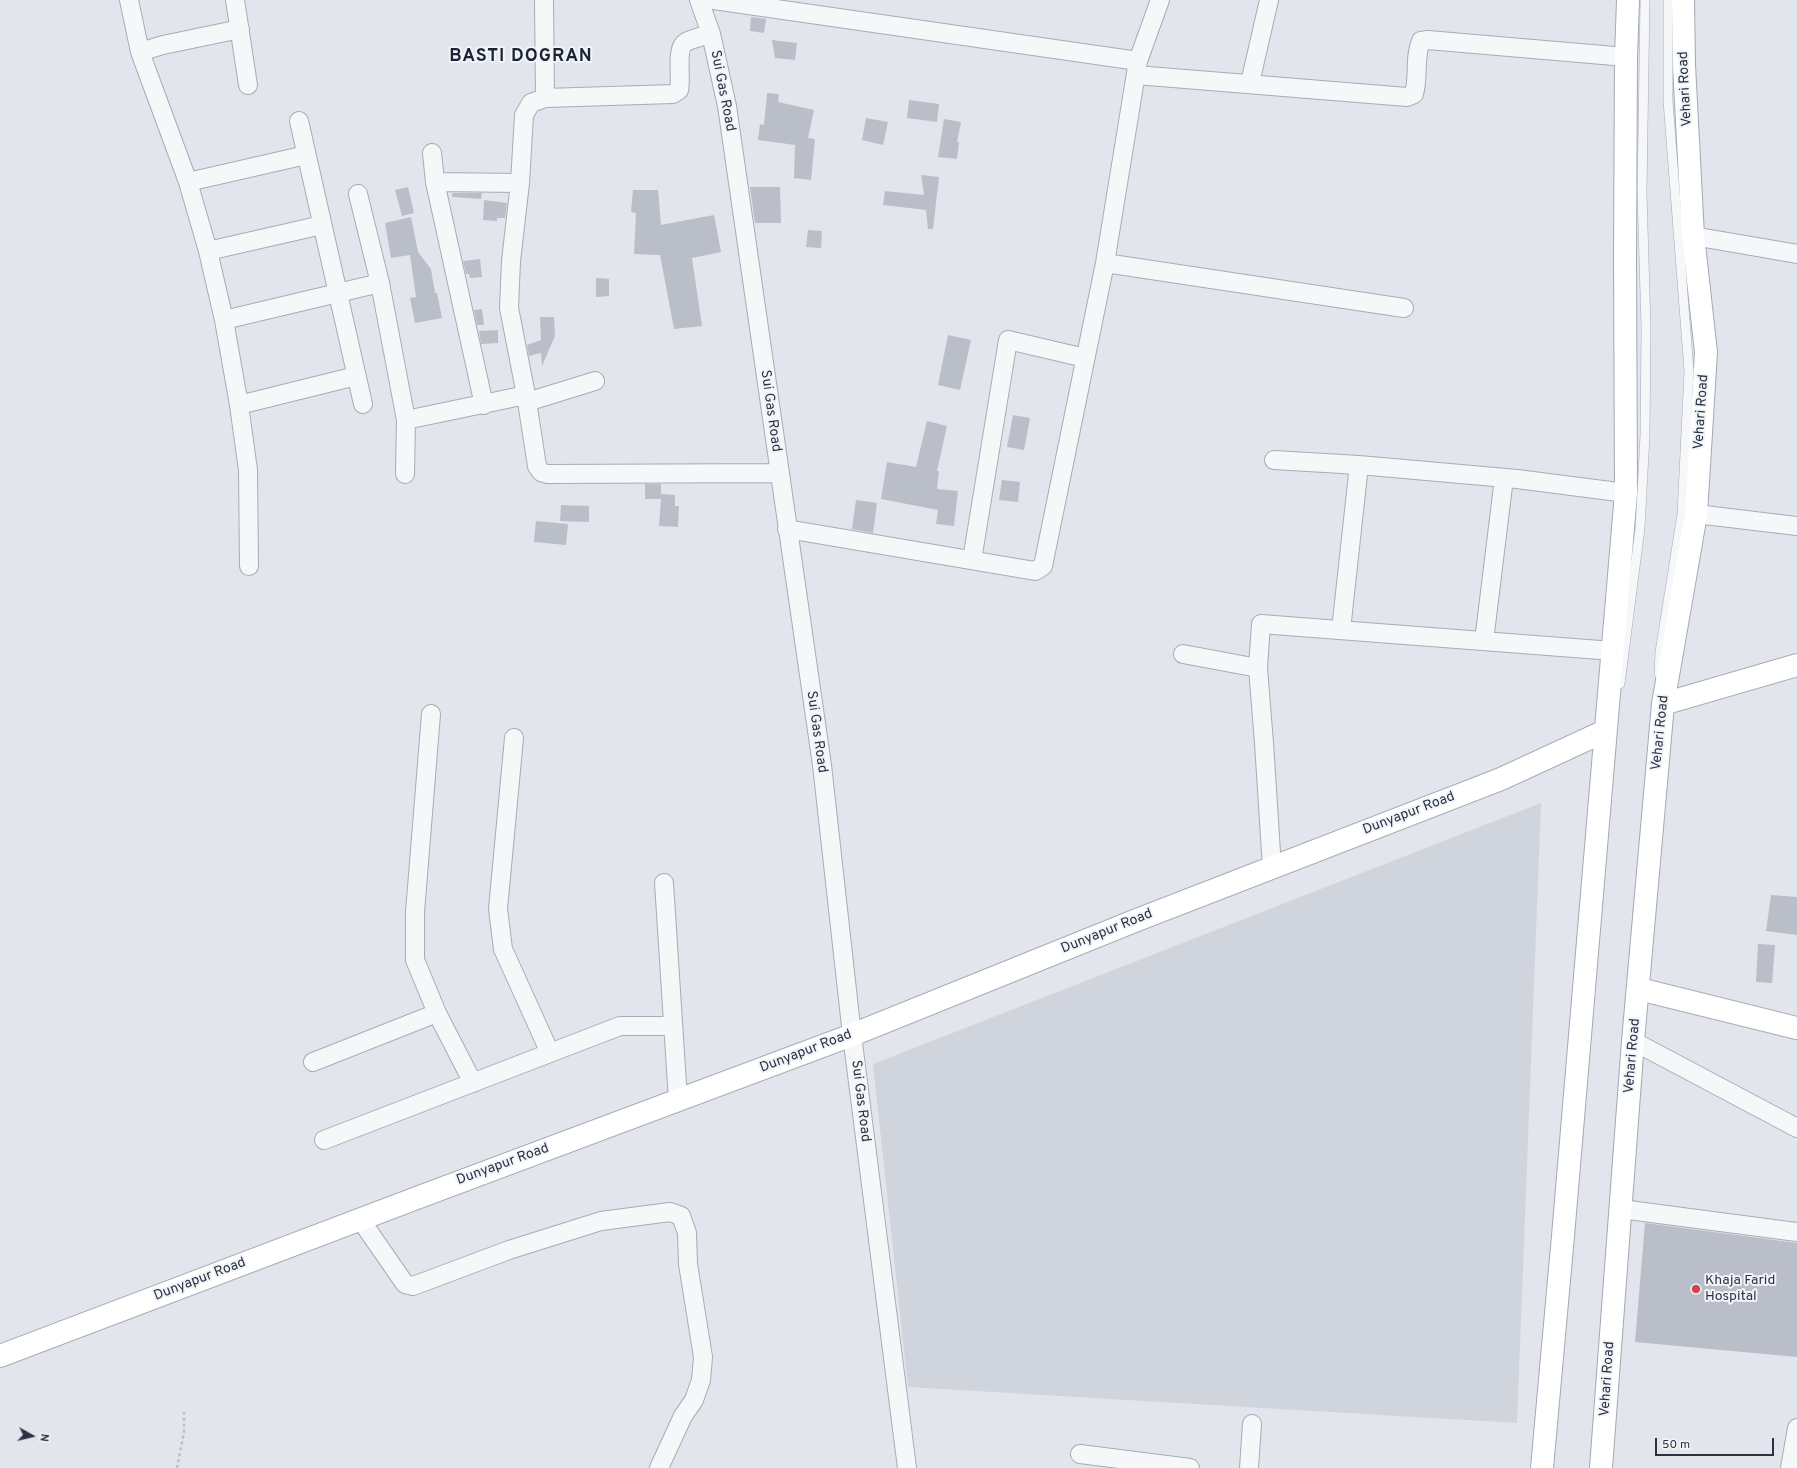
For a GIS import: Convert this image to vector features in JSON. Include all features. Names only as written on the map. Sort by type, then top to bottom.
[{"type":"main road","points":[[1542,1468],[1564,1228],[1626,493],[1626,57],[1628,0]]},
{"type":"main road","name":"Vehari Road","points":[[1601,1468],[1620,1209],[1663,704],[1696,514],[1706,352],[1693,236],[1684,65],[1683,0]]},
{"type":"main road","points":[[1663,704],[1797,665]]},
{"type":"main road","name":"Dunyapur Road","points":[[0,1356],[360,1219],[852,1035],[1272,868],[1501,779],[1605,731]]},
{"type":"main road","points":[[1638,989],[1797,1028]]},
{"type":"street","points":[[129,0],[140,52],[188,182],[208,251],[224,320],[240,405],[248,470],[249,566]]},
{"type":"street","points":[[235,0],[248,85]]},
{"type":"street","points":[[544,0],[545,98]]},
{"type":"street","name":"Sui Gas Road","points":[[699,0],[710,34],[727,106],[822,765],[852,1035],[907,1468]]},
{"type":"street","points":[[714,0],[1137,68],[1250,83],[1407,97],[1414,94],[1416,87],[1418,48],[1421,41],[1428,40],[1626,57]]},
{"type":"street","points":[[787,529],[1035,571],[1043,566],[1105,263],[1137,68],[1160,0]]},
{"type":"street","points":[[1250,83],[1269,0]]},
{"type":"street","points":[[140,52],[163,45],[240,29]]},
{"type":"street","points":[[710,34],[686,42],[682,46],[680,53],[681,83],[679,90],[673,94],[545,98],[531,103],[524,116],[520,183],[511,261],[509,308],[527,399],[537,466],[541,472],[547,474],[779,473]]},
{"type":"street","points":[[299,121],[363,404]]},
{"type":"street","points":[[432,153],[435,182],[484,405]]},
{"type":"street","points":[[188,182],[306,155]]},
{"type":"street","points":[[435,182],[520,183]]},
{"type":"street","points":[[358,194],[380,283],[406,420],[405,474]]},
{"type":"street","points":[[208,251],[322,225]]},
{"type":"street","points":[[1693,236],[1797,254]]},
{"type":"street","points":[[1105,263],[1404,308]]},
{"type":"street","points":[[224,320],[380,283]]},
{"type":"street","points":[[972,560],[1008,340],[1085,358]]},
{"type":"street","points":[[240,405],[356,376]]},
{"type":"street","points":[[406,420],[484,405],[527,399],[595,381]]},
{"type":"street","points":[[1274,460],[1359,464],[1504,478],[1626,493]]},
{"type":"street","points":[[1341,630],[1359,464]]},
{"type":"street","points":[[1484,641],[1504,478]]},
{"type":"street","points":[[1696,514],[1797,526]]},
{"type":"street","points":[[1272,868],[1258,668],[1261,624],[1613,651]]},
{"type":"street","points":[[1182,654],[1258,668]]},
{"type":"street","points":[[431,714],[415,912],[415,960],[437,1013],[473,1083]]},
{"type":"street","points":[[514,738],[498,909],[503,949],[550,1053]]},
{"type":"street","points":[[664,883],[678,1100]]},
{"type":"street","points":[[314,1062],[437,1013]]},
{"type":"street","points":[[324,1140],[620,1026],[673,1026]]},
{"type":"street","points":[[1634,1041],[1797,1128]]},
{"type":"street","points":[[1620,1209],[1797,1232]]},
{"type":"street","points":[[360,1219],[405,1284],[413,1286],[509,1250],[601,1221],[670,1212],[681,1216],[687,1233],[688,1264],[703,1358],[701,1380],[694,1400],[682,1416],[659,1468]]},
{"type":"street","points":[[1249,1468],[1252,1424]]},
{"type":"street","points":[[1790,1468],[1797,1428]]},
{"type":"street","points":[[1080,1454],[1190,1468]]},
{"type":"lane","points":[[1605,731],[1620,686],[1640,528],[1644,435],[1646,328],[1642,192],[1645,0]]},
{"type":"lane","points":[[1663,704],[1658,679],[1660,652],[1682,514],[1689,371],[1669,115],[1668,0]]},
{"type":"path","points":[[177,1468],[184,1432],[184,1411]]},
{"type":"shaded area","points":[[1541,803],[1517,1423],[908,1387],[873,1064]]},
{"type":"building","points":[[751,17],[766,19],[764,33],[750,31]]},
{"type":"building","points":[[772,40],[797,43],[795,60],[775,58]]},
{"type":"building","points":[[767,93],[779,94],[778,102],[814,110],[808,138],[815,139],[811,180],[794,178],[795,145],[758,140],[760,124],[764,125]]},
{"type":"building","points":[[909,100],[939,104],[937,122],[907,118]]},
{"type":"building","points":[[866,118],[888,122],[883,145],[862,140]]},
{"type":"building","points":[[944,119],[961,122],[957,142],[959,142],[957,159],[938,157]]},
{"type":"building","points":[[921,175],[939,177],[933,229],[928,229],[926,210],[883,205],[885,191],[924,195]]},
{"type":"building","points":[[408,187],[414,213],[402,216],[395,190]]},
{"type":"building","points":[[750,187],[780,187],[781,223],[755,223]]},
{"type":"building","points":[[633,190],[658,190],[661,225],[714,215],[721,252],[692,258],[702,326],[674,329],[660,255],[634,254],[636,213],[631,212]]},
{"type":"building","points":[[452,193],[482,193],[481,199],[452,197]]},
{"type":"building","points":[[484,200],[507,203],[505,218],[497,218],[497,221],[483,220]]},
{"type":"building","points":[[411,217],[418,252],[431,269],[435,293],[437,293],[442,318],[415,323],[410,298],[416,297],[410,255],[391,258],[385,223]]},
{"type":"building","points":[[808,230],[822,231],[821,248],[806,247]]},
{"type":"building","points":[[480,259],[482,277],[470,278],[469,274],[466,274],[463,261]]},
{"type":"building","points":[[596,278],[609,279],[609,296],[596,297]]},
{"type":"building","points":[[482,309],[484,325],[477,325],[474,310]]},
{"type":"building","points":[[540,317],[554,317],[555,336],[542,366],[541,353],[529,356],[527,345],[541,340]]},
{"type":"building","points":[[498,330],[498,343],[481,344],[479,331]]},
{"type":"building","points":[[948,335],[971,340],[960,390],[938,385]]},
{"type":"building","points":[[1013,415],[1030,418],[1024,450],[1007,447]]},
{"type":"building","points":[[927,421],[947,426],[937,471],[939,471],[937,489],[958,491],[954,526],[936,524],[938,510],[881,499],[887,462],[916,467]]},
{"type":"building","points":[[1002,480],[1020,482],[1018,502],[999,500]]},
{"type":"building","points":[[645,484],[661,484],[661,494],[675,495],[675,506],[679,506],[678,527],[659,526],[661,499],[645,499]]},
{"type":"building","points":[[856,500],[877,503],[873,533],[852,529]]},
{"type":"building","points":[[561,505],[589,506],[589,522],[560,521]]},
{"type":"building","points":[[536,521],[568,524],[566,545],[534,542]]},
{"type":"building","points":[[1771,895],[1797,897],[1797,935],[1766,931]]},
{"type":"building","points":[[1758,944],[1775,945],[1772,983],[1756,982]]},
{"type":"building","points":[[1645,1223],[1797,1243],[1797,1357],[1635,1342]]},
{"type":"place","name":"Khaja Farid Hospital","points":[[1696,1289]]},
{"type":"district","name":"BASTI DOGRAN","points":[[521,57]]}]
